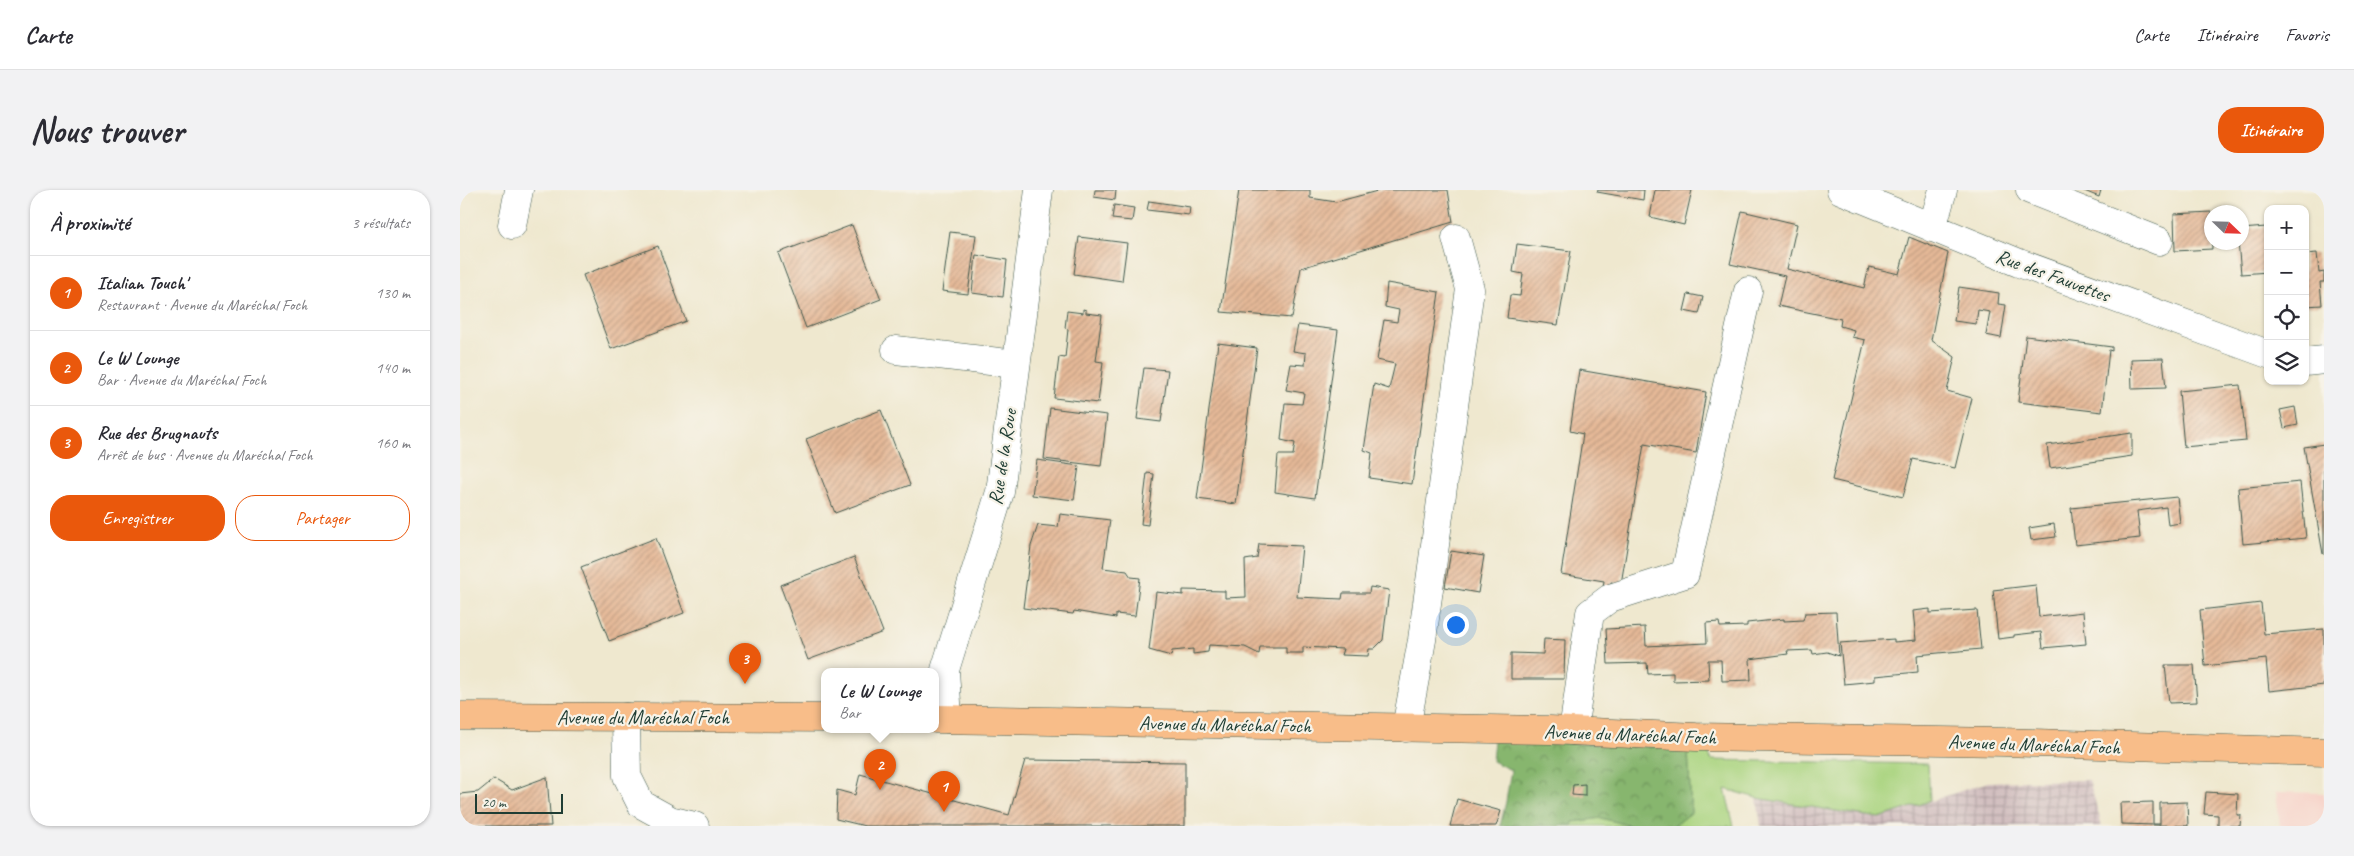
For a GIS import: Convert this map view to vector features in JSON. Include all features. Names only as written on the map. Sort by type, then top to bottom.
[{"type":"main road","name":"Avenue du Maréchal Foch","points":[[460,716],[821,718]]},
{"type":"main road","name":"Avenue du Maréchal Foch","points":[[941,719],[1573,731],[1696,737],[2003,742],[2324,752]]},
{"type":"street","points":[[512,225],[519,190]]},
{"type":"street","name":"Rue de la Roue","points":[[941,719],[945,670],[1000,492],[1040,190]]},
{"type":"street","name":"Rue des Fauvettes","points":[[1841,190],[2020,263],[2264,353]]},
{"type":"street","points":[[1932,228],[1943,190]]},
{"type":"street","points":[[2030,190],[2160,242]]},
{"type":"street","points":[[1406,728],[1422,640],[1470,290],[1456,238]]},
{"type":"street","points":[[1573,731],[1590,613],[1610,598],[1685,574],[1748,291]]},
{"type":"street","points":[[896,350],[1016,364]]},
{"type":"street","points":[[2309,362],[2324,360]]},
{"type":"street","points":[[626,717],[627,776],[641,804],[670,820],[695,826]]},
{"type":"shaded area","points":[[2089,780],[2102,826],[1761,826],[1757,798],[1879,818],[1988,782]]},
{"type":"shaded area","points":[[2276,792],[2324,793],[2324,826],[2280,826]]},
{"type":"green space","points":[[1494,740],[1688,748],[1691,813],[1674,826],[1632,826],[1601,818],[1573,822],[1571,826],[1500,826],[1511,770],[1492,761]]},
{"type":"green space","points":[[1688,748],[1708,749],[1711,760],[1928,764],[1930,801],[1879,818],[1757,798],[1725,789],[1734,826],[1674,826],[1691,812]]},
{"type":"green space","points":[[1601,818],[1632,826],[1571,826],[1573,822]]},
{"type":"building","points":[[1095,190],[1116,190],[1115,200],[1094,197]]},
{"type":"building","points":[[1239,190],[1310,190],[1310,198],[1336,202],[1381,190],[1448,190],[1453,222],[1301,268],[1292,318],[1221,312]]},
{"type":"building","points":[[1598,190],[1644,190],[1643,200],[1597,192]]},
{"type":"building","points":[[1655,190],[1692,190],[1684,225],[1650,217]]},
{"type":"building","points":[[2082,190],[2101,190],[2099,197]]},
{"type":"building","points":[[1149,201],[1190,207],[1189,215],[1147,210]]},
{"type":"building","points":[[1114,205],[1134,208],[1132,221],[1112,219]]},
{"type":"building","points":[[1742,211],[1797,224],[1787,269],[1864,288],[1869,267],[1899,274],[1909,237],[1948,253],[1931,340],[1955,357],[1947,391],[1972,398],[1955,468],[1913,459],[1903,497],[1832,480],[1865,340],[1852,337],[1854,330],[1840,326],[1841,319],[1778,306],[1785,276],[1730,264]]},
{"type":"building","points":[[2204,212],[2204,249],[2175,251],[2174,214]]},
{"type":"building","points":[[852,225],[881,299],[806,328],[778,253]]},
{"type":"building","points":[[2264,227],[2264,272],[2241,274],[2239,250],[2249,250],[2249,228]]},
{"type":"building","points":[[950,232],[976,235],[968,294],[942,291]]},
{"type":"building","points":[[1079,237],[1127,243],[1122,281],[1074,274]]},
{"type":"building","points":[[1517,244],[1571,251],[1558,325],[1507,318],[1510,295],[1520,296],[1523,274],[1513,272]]},
{"type":"building","points":[[658,246],[686,321],[611,349],[583,275]]},
{"type":"building","points":[[2317,253],[2319,273],[2324,272],[2324,282],[2320,282],[2322,305],[2309,306],[2309,254]]},
{"type":"building","points":[[976,255],[1007,260],[1003,297],[972,293]]},
{"type":"building","points":[[1387,283],[1439,292],[1412,484],[1369,478],[1372,453],[1364,450],[1374,384],[1389,389],[1395,364],[1377,360],[1384,320],[1397,322],[1399,310],[1385,307]]},
{"type":"building","points":[[1959,287],[1999,293],[1998,304],[2006,305],[2001,338],[1986,335],[1990,312],[1978,310],[1976,324],[1954,321]]},
{"type":"building","points":[[1688,294],[1703,297],[1699,314],[1684,311]]},
{"type":"building","points":[[1083,309],[1086,310],[1086,313],[1102,315],[1096,361],[1103,362],[1098,403],[1054,398],[1059,357],[1065,358],[1068,329],[1065,328],[1067,311],[1083,313]]},
{"type":"building","points":[[1298,325],[1338,330],[1315,498],[1275,492],[1278,455],[1293,455],[1295,443],[1281,440],[1285,403],[1302,404],[1304,393],[1286,390],[1291,364],[1305,365],[1306,353],[1293,351]]},
{"type":"building","points":[[2026,336],[2112,347],[2112,351],[2109,350],[2102,412],[2018,402]]},
{"type":"building","points":[[1218,343],[1257,348],[1236,504],[1197,499]]},
{"type":"building","points":[[2163,358],[2166,388],[2132,389],[2131,359]]},
{"type":"building","points":[[1144,368],[1168,370],[1161,422],[1137,419]]},
{"type":"building","points":[[1579,370],[1706,392],[1696,453],[1644,444],[1621,584],[1611,582],[1610,588],[1603,587],[1604,581],[1561,574],[1583,434],[1570,431]]},
{"type":"building","points":[[2240,385],[2246,441],[2184,447],[2179,391]]},
{"type":"building","points":[[2295,407],[2298,425],[2284,428],[2280,410]]},
{"type":"building","points":[[1050,408],[1107,415],[1101,466],[1044,459]]},
{"type":"building","points":[[881,410],[910,485],[835,513],[806,439]]},
{"type":"building","points":[[2132,433],[2132,456],[2050,468],[2047,445]]},
{"type":"building","points":[[2324,444],[2324,554],[2323,554],[2304,447]]},
{"type":"building","points":[[1037,460],[1079,466],[1074,500],[1032,495]]},
{"type":"building","points":[[1147,473],[1154,474],[1148,525],[1141,524]]},
{"type":"building","points":[[2300,482],[2306,538],[2243,544],[2238,488]]},
{"type":"building","points":[[2177,497],[2180,523],[2168,525],[2166,507],[2137,511],[2140,538],[2075,545],[2071,508]]},
{"type":"building","points":[[1060,514],[1110,520],[1103,568],[1127,571],[1131,577],[1140,578],[1135,616],[1116,614],[1116,618],[1074,611],[1073,614],[1023,608],[1031,546],[1038,525],[1058,527]]},
{"type":"building","points":[[2054,524],[2056,537],[2031,540],[2029,528]]},
{"type":"building","points":[[656,538],[684,613],[609,641],[581,567]]},
{"type":"building","points":[[1259,544],[1302,546],[1297,597],[1342,599],[1343,593],[1369,593],[1370,587],[1389,590],[1383,640],[1374,649],[1369,649],[1368,656],[1341,655],[1343,649],[1303,647],[1303,653],[1286,653],[1286,647],[1260,647],[1259,654],[1245,647],[1209,645],[1208,652],[1193,654],[1193,649],[1172,651],[1171,656],[1149,650],[1156,592],[1183,595],[1183,590],[1225,591],[1225,598],[1246,597],[1245,560],[1257,558]]},
{"type":"building","points":[[1451,551],[1484,556],[1478,593],[1445,587]]},
{"type":"building","points":[[854,557],[883,632],[808,660],[780,585]]},
{"type":"building","points":[[2036,585],[2039,617],[2083,612],[2086,644],[2043,648],[2041,632],[1998,639],[1993,590]]},
{"type":"building","points":[[2261,603],[2264,634],[2324,629],[2324,685],[2269,691],[2266,659],[2205,666],[2200,610]]},
{"type":"building","points":[[1930,609],[1930,613],[1977,610],[1981,649],[1917,655],[1918,672],[1875,676],[1875,681],[1844,684],[1840,643],[1894,639],[1894,642],[1916,640],[1913,611]]},
{"type":"building","points":[[1836,612],[1839,656],[1827,652],[1813,654],[1812,650],[1787,651],[1788,654],[1750,659],[1751,680],[1722,681],[1721,660],[1708,660],[1709,680],[1673,681],[1673,673],[1648,674],[1647,663],[1608,664],[1606,629],[1645,627],[1646,646],[1707,643],[1706,623],[1719,622],[1720,627],[1747,626],[1747,623],[1784,619],[1784,621],[1803,620],[1805,613]]},
{"type":"building","points":[[1544,639],[1565,640],[1564,679],[1511,679],[1511,653],[1543,654]]},
{"type":"building","points":[[2165,665],[2194,665],[2197,702],[2169,703]]},
{"type":"building","points":[[1025,760],[1185,762],[1185,826],[865,826],[836,819],[837,790],[855,795],[860,774],[1009,815]]},
{"type":"building","points":[[547,777],[551,826],[460,826],[460,794],[478,792],[494,779],[512,790]]},
{"type":"building","points":[[1585,784],[1585,796],[1572,795],[1573,785]]},
{"type":"building","points":[[2206,792],[2238,794],[2237,815],[2241,815],[2240,826],[2218,826],[2218,815],[2204,814]]},
{"type":"building","points":[[1457,799],[1501,811],[1496,826],[1450,826]]},
{"type":"building","points":[[2153,802],[2153,824],[2160,824],[2160,803],[2187,802],[2188,826],[2121,824],[2120,803]]},
{"type":"place","name":"Rue des Brugnauts","points":[[745,684]]},
{"type":"place","name":"Le W Lounge","points":[[880,790]]},
{"type":"place","name":"Italian Touch'","points":[[944,812]]}]
